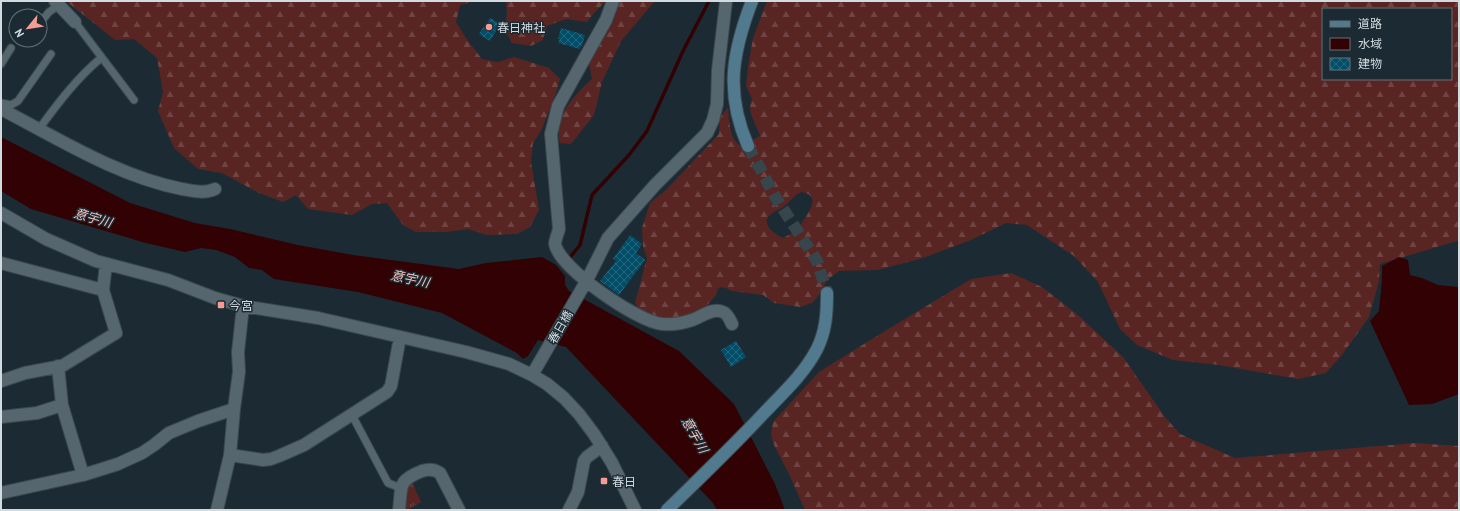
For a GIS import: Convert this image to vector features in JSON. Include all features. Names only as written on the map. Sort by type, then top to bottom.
[{"type":"street","points":[[613,1],[606,20],[558,106],[551,134],[559,229],[555,243],[559,252],[570,267],[585,283],[626,309],[647,320],[662,324],[678,323],[691,321],[709,312],[718,310],[726,314],[732,324]]},
{"type":"street","name":"春日橋","points":[[534,372],[585,283],[608,238],[655,185],[707,133],[713,120],[717,104],[718,70],[726,1]]},
{"type":"street","points":[[748,146],[738,119],[735,104],[733,77],[734,60],[738,43],[752,1]]},
{"type":"street","points":[[57,3],[75,22]]},
{"type":"street","points":[[1,109],[74,148],[126,172],[169,186],[208,192],[215,189]]},
{"type":"street","points":[[1,213],[46,239],[96,262],[168,280],[215,298],[243,306],[318,318],[466,352],[534,372],[564,398],[579,414],[602,446],[612,463],[635,510]]},
{"type":"street","points":[[1,263],[103,290]]},
{"type":"street","points":[[1,381],[25,373],[62,366],[116,334],[103,290],[106,264]]},
{"type":"street","points":[[667,510],[800,375],[820,342],[826,319],[827,293]]},
{"type":"street","points":[[217,510],[230,455],[239,372],[238,352],[243,306]]},
{"type":"street","points":[[230,455],[263,460],[271,459],[304,445],[387,392],[391,386],[400,337]]},
{"type":"street","points":[[58,366],[62,405],[83,475]]},
{"type":"street","points":[[1,417],[37,413],[62,405]]},
{"type":"street","points":[[1,493],[83,475],[118,464],[142,453],[169,433],[198,421],[234,409]]},
{"type":"street","points":[[569,510],[578,492],[584,461],[591,453],[602,446]]},
{"type":"street","points":[[399,510],[401,488],[403,483],[409,476],[427,469],[436,470],[442,476],[459,510]]},
{"type":"lane","points":[[48,13],[57,3]]},
{"type":"lane","points":[[75,22],[134,100]]},
{"type":"lane","points":[[1,64],[11,48]]},
{"type":"lane","points":[[1,103],[11,106],[18,101],[51,54]]},
{"type":"lane","points":[[39,129],[63,97],[86,71],[101,58]]},
{"type":"lane","points":[[352,415],[388,483],[401,488]]},
{"type":"green space","points":[[66,1],[475,1],[460,5],[456,22],[482,59],[498,62],[514,57],[549,68],[560,79],[541,131],[533,143],[531,162],[539,210],[530,227],[517,234],[487,235],[468,229],[447,232],[416,232],[403,225],[387,203],[372,204],[352,215],[308,209],[296,195],[283,202],[259,193],[222,173],[198,169],[174,148],[158,111],[163,92],[157,58],[134,39],[115,40]]},
{"type":"green space","points":[[506,1],[606,1],[587,22],[566,19],[547,26],[543,40],[531,46],[512,43],[505,30],[507,14]]},
{"type":"green space","points":[[620,1],[655,1],[621,41],[602,82],[594,115],[571,144],[560,143],[559,133],[562,115],[578,92],[592,79],[589,63],[614,19]]},
{"type":"green space","points":[[767,1],[1459,1],[1459,242],[1457,241],[1380,264],[1379,281],[1369,317],[1342,355],[1326,373],[1298,379],[1219,365],[1173,360],[1137,345],[1120,329],[1098,282],[1074,256],[1027,225],[1006,223],[971,240],[923,258],[878,270],[839,271],[827,280],[819,295],[812,303],[800,307],[774,303],[763,295],[732,291],[720,287],[716,295],[701,312],[676,321],[645,317],[635,303],[647,258],[643,246],[642,228],[650,203],[666,190],[719,134],[720,118],[728,107],[730,129],[737,143],[741,146],[760,136],[752,118],[750,104],[752,99],[746,86],[753,38]],"holes":[[[801,192],[807,193],[812,198],[812,205],[806,217],[797,229],[783,238],[776,234],[768,225],[767,218]]]},
{"type":"green space","points":[[1011,273],[1042,287],[1078,315],[1123,357],[1165,417],[1180,434],[1235,458],[1416,443],[1459,446],[1459,510],[805,510],[774,445],[771,434],[773,422],[819,372],[971,279]]},
{"type":"green space","points":[[411,480],[421,502],[407,510],[403,510],[406,485]]},
{"type":"water","name":"意宇川","points":[[1,137],[130,203],[195,223],[353,255],[459,269],[486,263],[542,257],[556,265],[565,276],[565,285],[569,291],[679,351],[734,404],[775,484],[785,510],[717,510],[713,503],[566,347],[538,340],[528,356],[523,359],[517,353],[442,313],[358,292],[274,279],[262,270],[249,268],[235,257],[216,250],[201,248],[185,252],[146,243],[31,209],[1,191]]},
{"type":"water","points":[[1399,257],[1408,260],[1410,275],[1422,278],[1438,285],[1459,287],[1459,394],[1432,404],[1409,405],[1370,321],[1379,311],[1382,266]]},
{"type":"building","name":"春日神社","points":[[490,18],[500,24],[490,41],[479,34]]},
{"type":"building","points":[[561,28],[585,35],[580,49],[558,43]]},
{"type":"building","points":[[630,235],[642,244],[636,253],[645,260],[619,295],[600,281],[616,261],[613,259]]},
{"type":"building","points":[[736,341],[746,357],[731,367],[721,350]]},
{"type":"waterway","points":[[571,256],[580,245],[592,195],[629,155],[647,131],[683,51],[709,1]]},
{"type":"tunnel","points":[[748,146],[776,198],[817,261],[827,293]]},
{"type":"place","name":"春日神社","points":[[489,27]]},
{"type":"place","name":"今宮","points":[[221,305]]},
{"type":"place","name":"春日","points":[[604,481]]}]
